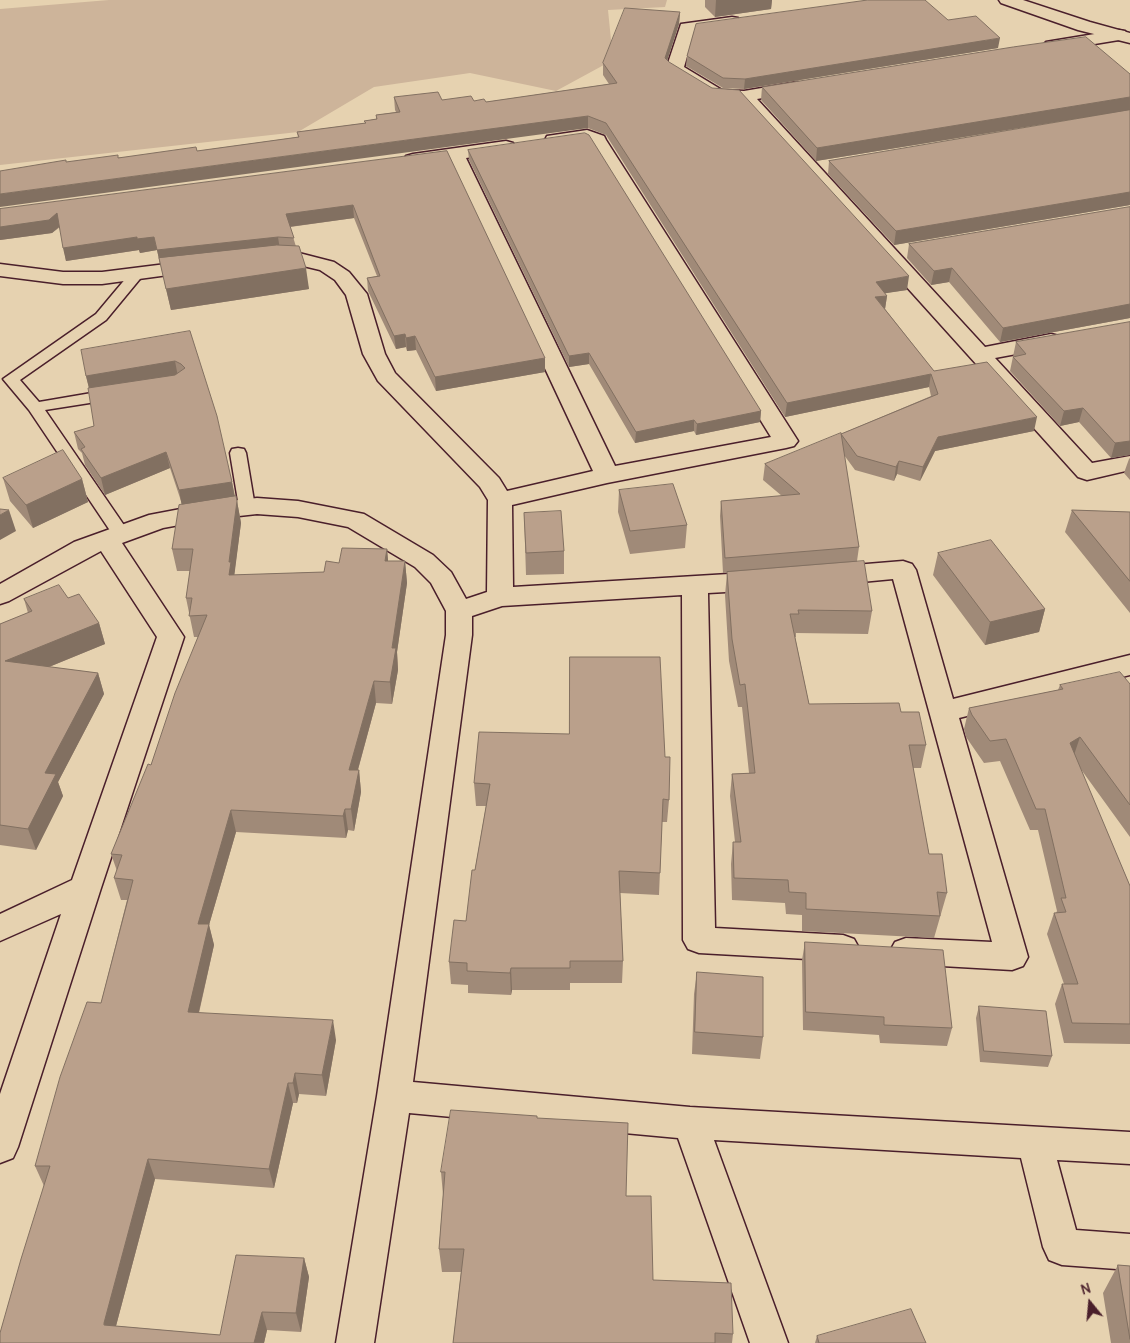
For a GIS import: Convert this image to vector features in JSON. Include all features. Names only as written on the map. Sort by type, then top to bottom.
[{"type":"street","points":[[1007,0],[1084,26],[1125,37]]},
{"type":"street","points":[[744,20],[687,28],[675,69],[718,94],[744,96],[812,85]]},
{"type":"street","points":[[1033,49],[1125,37]]},
{"type":"street","points":[[744,96],[821,168],[897,252],[981,354],[1087,472],[1130,463]]},
{"type":"street","points":[[396,162],[587,136],[597,140],[786,441],[607,475],[500,500]]},
{"type":"street","points":[[455,155],[607,475]]},
{"type":"street","points":[[244,261],[280,258],[327,266],[342,276],[356,294],[374,354],[386,376],[490,483],[500,500],[500,597]]},
{"type":"street","points":[[0,270],[63,278],[102,278],[217,264]]},
{"type":"street","points":[[981,354],[1074,337]]},
{"type":"street","points":[[0,595],[83,548],[113,536],[158,521],[248,506],[298,509],[355,520],[424,561],[442,578],[459,611],[460,634],[394,1096],[355,1343]]},
{"type":"street","points":[[0,1147],[172,636],[113,536]]},
{"type":"street","points":[[459,611],[500,597],[695,586],[903,570],[1012,957],[699,940],[695,586]]},
{"type":"street","points":[[942,712],[1130,665]]},
{"type":"street","points":[[0,928],[86,888]]},
{"type":"street","points":[[394,1096],[690,1123],[1130,1148]]},
{"type":"street","points":[[690,1123],[769,1343]]},
{"type":"street","points":[[1035,1143],[1062,1247],[1130,1252]]},
{"type":"lane","points":[[113,536],[35,407],[11,379],[101,317],[137,274]]},
{"type":"lane","points":[[35,407],[130,392]]},
{"type":"lane","points":[[238,453],[248,506]]},
{"type":"shaded area","points":[[109,0],[667,0],[665,7],[608,10],[613,60],[556,91],[470,73],[374,87],[298,132],[0,165],[0,9]]},
{"type":"building","points":[[868,0],[925,0],[948,20],[976,16],[1000,38],[745,79],[723,78],[687,56],[696,24]]},
{"type":"building","points":[[625,8],[680,12],[665,58],[712,88],[739,90],[909,276],[876,282],[887,296],[875,297],[934,371],[987,362],[1037,417],[938,437],[923,467],[899,461],[896,467],[857,456],[841,434],[938,394],[931,374],[787,403],[606,123],[588,116],[0,194],[0,171],[66,160],[66,162],[118,155],[118,158],[196,147],[197,151],[299,137],[297,132],[366,123],[364,121],[377,119],[376,115],[400,112],[394,97],[438,92],[442,100],[471,96],[474,101],[484,99],[486,102],[617,83],[603,63]]},
{"type":"building","points":[[1086,37],[1130,74],[1130,97],[817,148],[762,87],[1013,47]]},
{"type":"building","points":[[1130,110],[1130,192],[896,231],[829,161]]},
{"type":"building","points":[[585,133],[589,135],[761,411],[697,424],[694,420],[636,432],[589,353],[569,356],[468,150]]},
{"type":"building","points":[[447,151],[545,358],[435,377],[415,336],[406,338],[405,334],[394,336],[367,278],[380,276],[353,205],[286,214],[294,238],[278,237],[157,250],[154,237],[137,239],[137,237],[63,248],[57,213],[49,220],[0,227],[0,209]]},
{"type":"building","points":[[1130,207],[1130,304],[1003,328],[952,268],[934,271],[909,244]]},
{"type":"building","points":[[277,245],[299,246],[306,268],[166,289],[159,258]]},
{"type":"building","points":[[1130,322],[1130,441],[1115,443],[1083,408],[1064,411],[1013,357],[1026,354],[1016,342]]},
{"type":"building","points":[[190,331],[217,416],[232,482],[179,490],[166,452],[101,478],[81,449],[85,447],[74,432],[94,426],[88,388],[175,375],[185,368],[175,361],[86,376],[81,350]]},
{"type":"building","points":[[841,433],[859,547],[725,558],[721,501],[800,494],[765,464]]},
{"type":"building","points":[[63,450],[82,479],[26,505],[3,478]]},
{"type":"building","points":[[673,484],[687,525],[630,531],[619,490]]},
{"type":"building","points":[[236,496],[229,575],[324,572],[326,561],[339,563],[342,548],[387,549],[385,561],[405,561],[392,648],[396,648],[390,682],[374,681],[349,770],[359,770],[351,809],[345,809],[343,816],[231,810],[198,924],[209,924],[188,1012],[333,1020],[322,1075],[295,1073],[293,1083],[288,1083],[269,1169],[148,1159],[104,1325],[220,1335],[236,1255],[304,1258],[296,1313],[262,1312],[254,1343],[0,1343],[0,1333],[50,1166],[35,1166],[60,1077],[87,1002],[101,1003],[133,880],[114,878],[122,855],[111,854],[148,764],[151,765],[175,693],[207,615],[189,616],[192,598],[186,598],[193,549],[172,549],[179,505]]},
{"type":"building","points":[[0,509],[9,510],[0,515]]},
{"type":"building","points":[[1072,510],[1130,512],[1130,581]]},
{"type":"building","points":[[561,511],[564,551],[526,553],[524,513]]},
{"type":"building","points":[[991,540],[1045,609],[990,622],[938,553]]},
{"type":"building","points":[[864,561],[872,611],[798,610],[799,614],[790,614],[809,704],[899,703],[901,712],[919,712],[926,745],[909,745],[929,854],[942,854],[947,893],[937,892],[940,916],[806,909],[806,893],[789,892],[788,880],[734,878],[733,842],[741,842],[732,774],[755,773],[745,684],[740,685],[732,639],[727,572]]},
{"type":"building","points":[[59,585],[68,598],[79,594],[99,623],[5,661],[98,673],[45,773],[56,774],[28,829],[0,825],[0,624],[32,611],[24,599]]},
{"type":"building","points":[[570,657],[660,657],[665,757],[670,757],[669,800],[663,799],[660,873],[619,871],[623,961],[570,961],[570,968],[511,968],[510,973],[467,971],[467,963],[449,962],[454,920],[466,921],[472,870],[475,870],[490,784],[474,783],[479,732],[569,734]]},
{"type":"building","points":[[1120,672],[1130,684],[1130,805],[1080,737],[1070,743],[1130,886],[1130,1024],[1072,1023],[1062,984],[1078,984],[1054,913],[1066,912],[1061,898],[1066,898],[1045,809],[1036,809],[1006,739],[990,741],[969,708],[1063,689],[1060,685]]},
{"type":"building","points":[[805,942],[943,950],[952,1028],[884,1025],[884,1017],[806,1012]]},
{"type":"building","points":[[697,972],[763,977],[763,1037],[695,1032]]},
{"type":"building","points":[[979,1006],[1046,1011],[1052,1056],[984,1051]]},
{"type":"building","points":[[451,1110],[537,1116],[537,1118],[628,1123],[626,1196],[651,1196],[653,1280],[731,1283],[733,1334],[715,1333],[715,1343],[453,1343],[464,1249],[439,1249],[445,1172],[441,1172]]},
{"type":"building","points":[[1118,1265],[1130,1266],[1130,1339]]},
{"type":"building","points":[[911,1309],[926,1343],[819,1343],[817,1336]]}]
